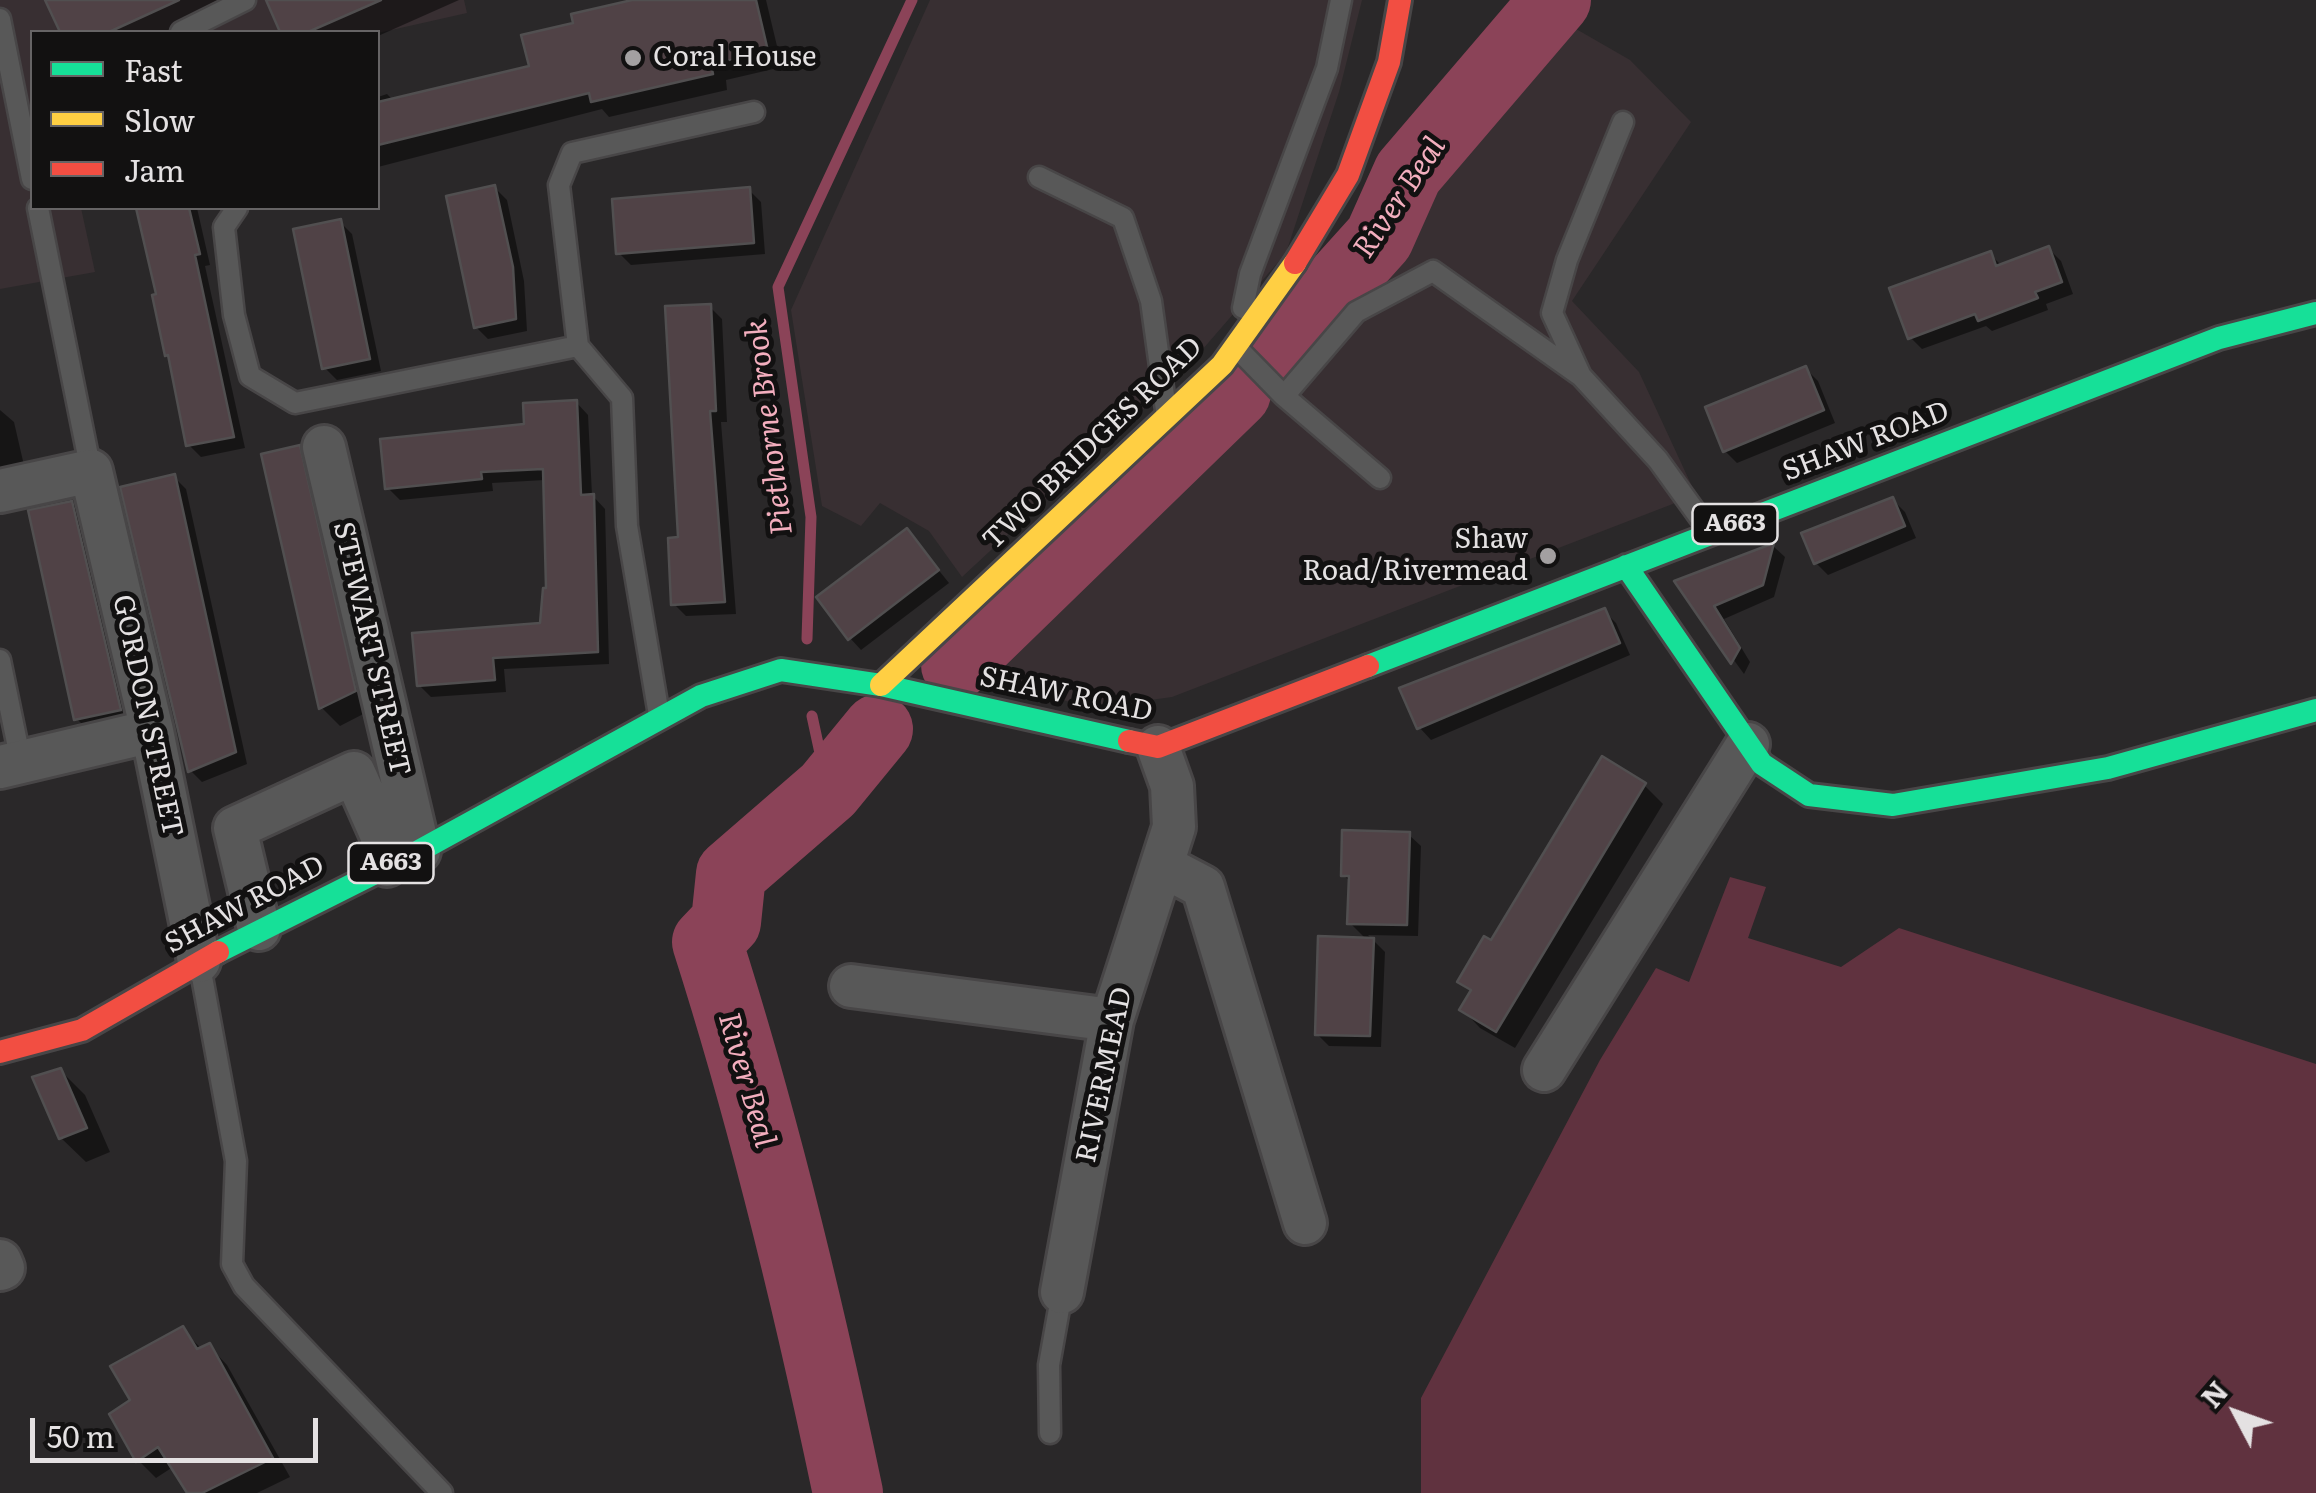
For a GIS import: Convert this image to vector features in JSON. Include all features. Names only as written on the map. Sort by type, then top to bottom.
[{"type":"main road","name":"TWO BRIDGES ROAD","points":[[881,685],[1222,365],[1285,280],[1348,175],[1390,62],[1400,0]]},
{"type":"main road","name":"SHAW ROAD","points":[[0,1052],[82,1030],[199,961],[403,858],[659,717],[701,696],[782,670],[881,685],[1158,746],[2219,338],[2316,313]]},
{"type":"main road","points":[[1626,566],[1762,764],[1809,794],[1893,805],[2108,768],[2316,710]]},
{"type":"street","name":"STEWART STREET","points":[[324,448],[403,858]]},
{"type":"street","points":[[0,490],[91,471]]},
{"type":"street","name":"GORDON STREET","points":[[91,471],[152,731],[199,961]]},
{"type":"street","points":[[11,765],[152,731]]},
{"type":"street","points":[[1544,1070],[1748,744]]},
{"type":"street","name":"RIVERMEAD","points":[[1062,1292],[1112,1020],[1174,828],[1172,786],[1158,746]]},
{"type":"street","points":[[259,929],[235,828],[263,814],[354,772],[381,834],[403,858]]},
{"type":"street","points":[[1162,866],[1203,886],[1304,1223]]},
{"type":"street","points":[[850,986],[1112,1020]]},
{"type":"street","points":[[0,1261],[0,1269]]},
{"type":"lane","points":[[185,30],[244,0]]},
{"type":"lane","points":[[1341,0],[1327,68],[1250,274],[1235,347],[1284,396],[1380,478]]},
{"type":"lane","points":[[0,19],[24,92],[30,157]]},
{"type":"lane","points":[[659,717],[628,526],[622,398],[578,346],[558,186],[572,153],[754,112]]},
{"type":"lane","points":[[1581,376],[1552,312],[1567,260],[1623,122]]},
{"type":"lane","points":[[1040,177],[1122,218],[1151,301],[1167,417]]},
{"type":"lane","points":[[38,210],[91,471]]},
{"type":"lane","points":[[235,210],[224,227],[234,315],[250,376],[295,403],[578,346]]},
{"type":"lane","points":[[1284,396],[1356,312],[1433,272],[1581,376],[1658,460],[1712,533]]},
{"type":"lane","points":[[0,660],[11,765]]},
{"type":"lane","points":[[199,961],[236,1160],[232,1264],[244,1286],[442,1493]]},
{"type":"lane","points":[[1050,1433],[1050,1365],[1062,1292]]},
{"type":"shaded area","points":[[0,0],[464,0],[467,13],[380,33],[30,30],[30,210],[81,210],[95,272],[0,289]]},
{"type":"shaded area","points":[[930,0],[1362,0],[1339,92],[1286,253],[1183,372],[962,577],[929,531],[880,503],[861,526],[822,506],[791,310]]},
{"type":"shaded area","points":[[1557,18],[1630,60],[1691,122],[1572,301],[1639,372],[1696,495],[1172,697],[1093,708],[960,673],[1352,286],[1479,99]]},
{"type":"shaded area","points":[[1730,877],[1766,887],[1748,938],[1841,967],[1899,928],[2316,1064],[2316,1493],[1421,1493],[1421,1398],[1600,1060],[1656,968],[1689,982]]},
{"type":"building","points":[[45,0],[179,0],[113,30],[59,30]]},
{"type":"building","points":[[266,0],[381,0],[313,30],[279,30]]},
{"type":"building","name":"Coral House","points":[[632,0],[756,0],[768,51],[711,65],[713,74],[591,102],[589,93],[380,145],[380,102],[529,66],[521,35],[573,23],[571,14]]},
{"type":"building","points":[[495,185],[513,267],[516,319],[474,328],[446,196]]},
{"type":"building","points":[[750,187],[754,243],[616,254],[612,199]]},
{"type":"building","points":[[136,210],[189,210],[200,254],[195,255],[234,437],[186,446],[152,295],[156,294]]},
{"type":"building","points":[[341,219],[370,359],[322,369],[293,229]]},
{"type":"building","points":[[2049,246],[2062,282],[2035,292],[2038,298],[1978,321],[1975,314],[1908,339],[1889,288],[1991,251],[1996,266]]},
{"type":"building","points":[[711,304],[716,411],[710,411],[725,602],[671,605],[668,538],[678,537],[665,306]]},
{"type":"building","points":[[1806,366],[1824,410],[1723,452],[1705,407]]},
{"type":"building","points":[[577,400],[581,495],[594,494],[598,652],[493,658],[495,680],[417,686],[412,633],[540,623],[546,588],[543,469],[481,472],[482,479],[385,489],[380,439],[524,424],[523,403]]},
{"type":"building","points":[[300,445],[356,691],[319,709],[261,454]]},
{"type":"building","points":[[175,474],[236,752],[188,772],[120,487]]},
{"type":"building","points":[[1893,497],[1905,526],[1814,564],[1801,533]]},
{"type":"building","points":[[72,501],[121,710],[74,720],[28,510]]},
{"type":"building","points":[[907,528],[939,570],[848,640],[816,597]]},
{"type":"building","points":[[1774,543],[1763,585],[1714,606],[1740,648],[1731,664],[1674,581]]},
{"type":"building","points":[[1605,608],[1620,643],[1417,729],[1399,688]]},
{"type":"building","points":[[1602,756],[1646,783],[1496,1032],[1459,1010],[1471,990],[1457,982],[1484,936],[1491,940]]},
{"type":"building","points":[[1342,830],[1410,832],[1407,925],[1347,924],[1349,876],[1341,876]]},
{"type":"building","points":[[1318,936],[1374,938],[1370,1036],[1315,1035]]},
{"type":"building","points":[[61,1068],[87,1128],[59,1139],[32,1077]]},
{"type":"building","points":[[183,1326],[197,1349],[210,1343],[273,1458],[202,1493],[187,1493],[158,1447],[136,1462],[109,1414],[130,1400],[110,1366]]},
{"type":"waterway","name":"Piethorne Brook","points":[[807,639],[811,517],[778,287],[912,0]]},
{"type":"waterway","name":"River Beal","points":[[1280,348],[1379,238],[1408,173],[1556,0]]},
{"type":"waterway","name":"River Beal","points":[[956,665],[1236,393]]},
{"type":"waterway","name":"Piethorne Brook","points":[[812,716],[828,790]]},
{"type":"waterway","name":"River Beal","points":[[848,1493],[785,1216],[707,942],[726,922],[731,874],[828,790],[878,729]]},
{"type":"traffic: fast","points":[[1368,666],[2219,338],[2316,313]]},
{"type":"traffic: fast","points":[[1626,566],[1762,764],[1809,795],[1893,805],[2108,768],[2316,710]]},
{"type":"traffic: fast","points":[[218,952],[419,851],[701,696],[781,670],[881,685],[1129,741]]},
{"type":"traffic: slow","points":[[881,685],[1222,365],[1295,263]]},
{"type":"traffic: jam","points":[[1295,263],[1348,175],[1389,62],[1400,0]]},
{"type":"traffic: jam","points":[[1129,741],[1158,747],[1368,666]]},
{"type":"traffic: jam","points":[[0,1052],[82,1030],[218,952]]},
{"type":"place","name":"Coral House","points":[[633,58]]},
{"type":"place","name":"Shaw Road/Rivermead","points":[[1548,556]]}]
